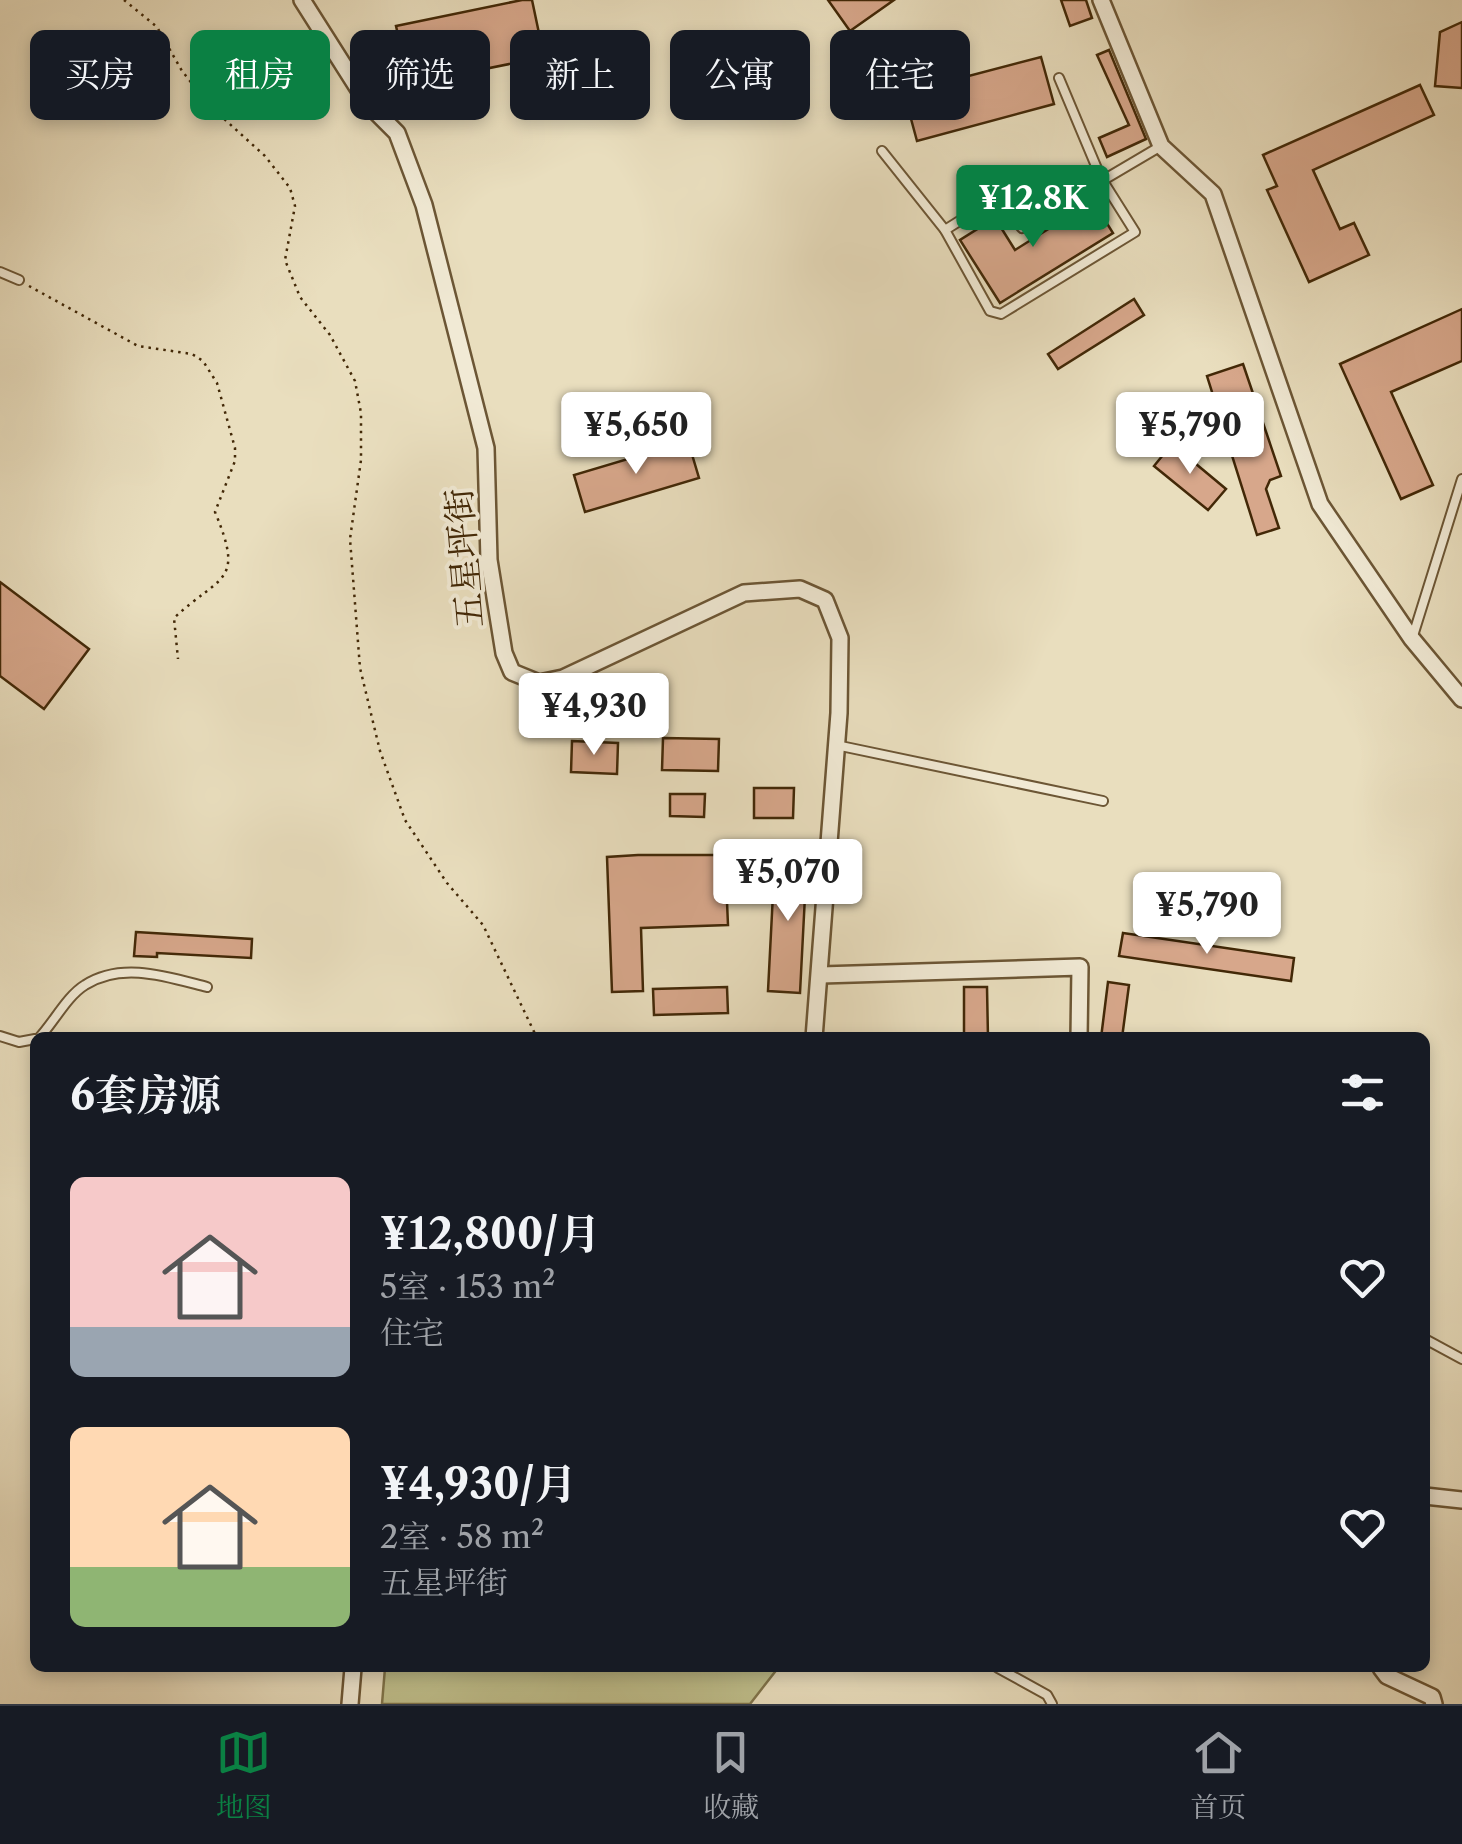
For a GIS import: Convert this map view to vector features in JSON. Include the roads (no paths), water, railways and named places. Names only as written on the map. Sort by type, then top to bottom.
[{"type":"street","name":"五星坪街","points":[[302,0],[368,104],[397,133],[424,205],[486,448],[488,560],[504,653],[512,672],[539,684],[563,678],[744,594],[800,589],[826,600],[840,638],[815,1032]]},
{"type":"street","points":[[1101,0],[1161,146],[1213,194],[1320,504],[1412,639],[1462,699]]},
{"type":"street","points":[[820,975],[1080,968],[1080,1032]]},
{"type":"street","points":[[1430,1497],[1462,1500]]},
{"type":"street","points":[[350,1704],[353,1672]]},
{"type":"street","points":[[1384,1672],[1432,1698],[1434,1704]]},
{"type":"lane","points":[[882,151],[945,230],[990,311],[1000,314],[1135,232],[1101,178],[1059,78]]},
{"type":"lane","points":[[945,230],[996,198],[1022,228],[1161,146]]},
{"type":"lane","points":[[0,272],[19,280]]},
{"type":"lane","points":[[1412,639],[1462,479]]},
{"type":"lane","points":[[836,745],[1103,802]]},
{"type":"lane","points":[[42,1032],[82,986],[108,974],[147,972],[206,987]]},
{"type":"lane","points":[[0,1036],[19,1042],[30,1040]]},
{"type":"lane","points":[[1430,1342],[1462,1359]]},
{"type":"lane","points":[[1005,1672],[1046,1695],[1052,1704]]}]
